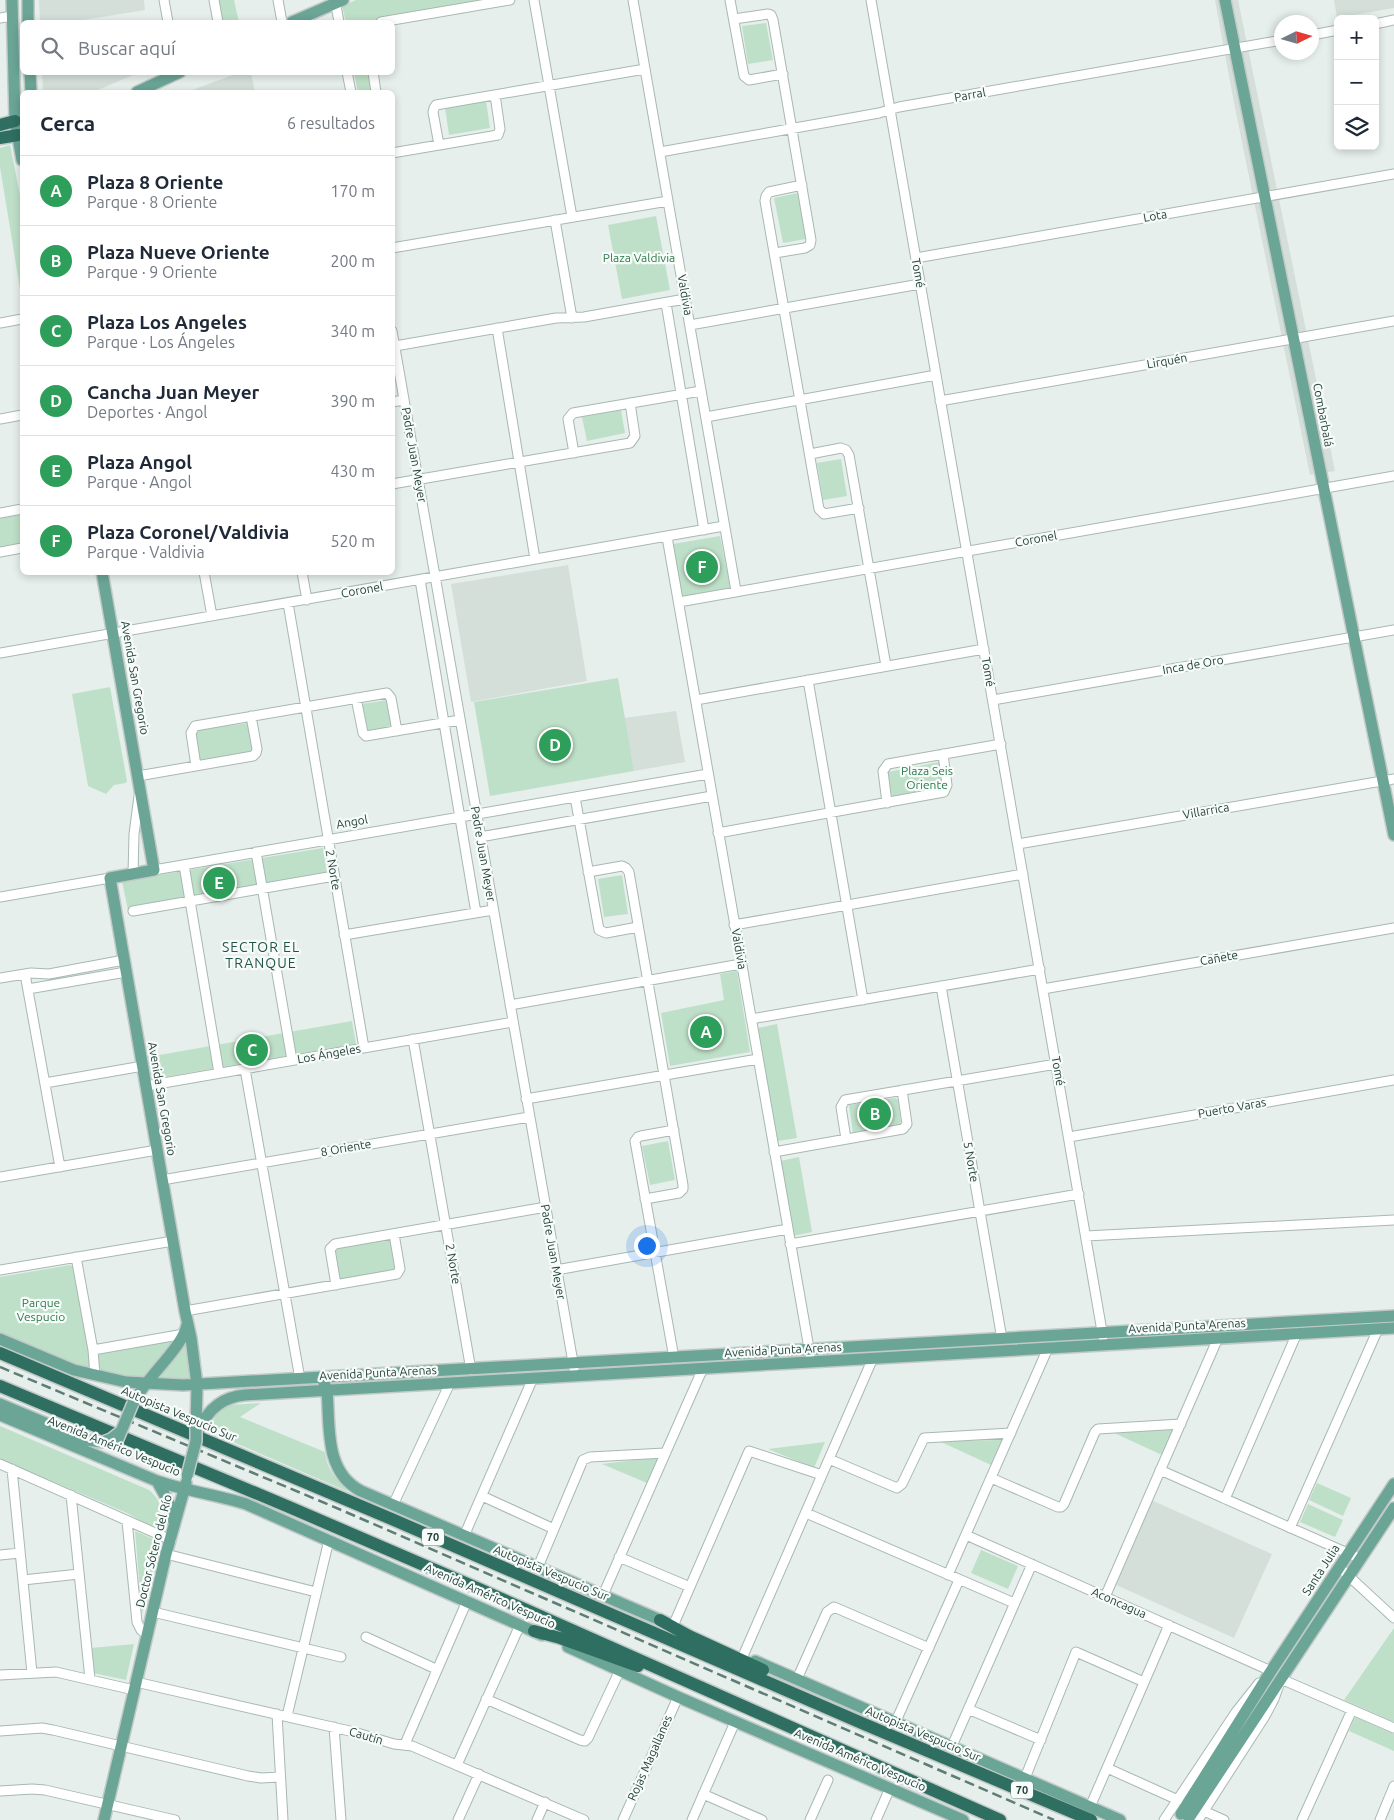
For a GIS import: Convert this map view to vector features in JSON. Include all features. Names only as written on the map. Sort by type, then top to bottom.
[{"type":"highway","points":[[0,123],[19,121]]},
{"type":"highway","points":[[0,138],[20,135]]},
{"type":"highway","name":"Autopista Vespucio Sur","points":[[0,1353],[1091,1820]]},
{"type":"highway","name":"70","points":[[0,1386],[289,1507],[676,1675],[1000,1820]]},
{"type":"highway","points":[[660,1620],[689,1636],[828,1701],[864,1724]]},
{"type":"highway","points":[[534,1631],[560,1638],[640,1667],[676,1675]]},
{"type":"main road","points":[[12,0],[20,135]]},
{"type":"main road","points":[[28,0],[28,20]]},
{"type":"main road","name":"Combarbalá","points":[[1225,0],[1354,637],[1388,779],[1394,835]]},
{"type":"main road","points":[[296,20],[338,1]]},
{"type":"main road","points":[[30,75],[31,90]]},
{"type":"main road","points":[[141,90],[174,75]]},
{"type":"main road","name":"Avenida San Gregorio","points":[[103,575],[154,870]]},
{"type":"main road","name":"Angol","points":[[110,878],[154,870]]},
{"type":"main road","name":"Avenida San Gregorio","points":[[110,878],[185,1311],[186,1329],[192,1338],[197,1385]]},
{"type":"main road","name":"Avenida Punta Arenas","points":[[196,1441],[198,1429],[211,1410],[234,1396],[533,1378],[574,1370],[674,1358],[810,1356],[874,1358],[1048,1348],[1104,1339],[1394,1316]]},
{"type":"main road","name":"Avenida Punta Arenas","points":[[197,1385],[471,1370],[703,1368],[810,1356],[1002,1339],[1218,1338],[1394,1328]]},
{"type":"main road","points":[[118,1464],[115,1457],[115,1446],[133,1403],[186,1329]]},
{"type":"main road","points":[[0,1339],[54,1363],[95,1375],[145,1384],[197,1385],[198,1429]]},
{"type":"main road","points":[[316,1378],[324,1383],[327,1390],[331,1450],[338,1470],[347,1482],[356,1489],[797,1678],[1120,1820]]},
{"type":"main road","points":[[0,1404],[86,1440],[103,1442],[110,1440],[120,1432]]},
{"type":"main road","name":"Avenida Américo Vespucio","points":[[0,1415],[157,1480],[184,1489],[222,1496],[246,1504],[534,1631],[678,1697],[890,1788],[942,1816],[963,1820]]},
{"type":"main road","name":"Doctor Sótero del Río","points":[[104,1820],[166,1554],[175,1526],[196,1441]]},
{"type":"main road","points":[[157,1480],[169,1503],[175,1526]]},
{"type":"main road","name":"Santa Julia","points":[[1189,1817],[1271,1671],[1394,1484]]},
{"type":"main road","points":[[1189,1817],[1394,1508]]},
{"type":"street","points":[[164,0],[168,20]]},
{"type":"street","points":[[214,0],[218,20]]},
{"type":"street","points":[[278,0],[282,20]]},
{"type":"street","points":[[394,20],[510,0]]},
{"type":"street","points":[[534,0],[572,217]]},
{"type":"street","name":"Valdivia","points":[[633,0],[736,591]]},
{"type":"street","points":[[730,0],[745,78],[752,79],[783,74]]},
{"type":"street","name":"Tomé","points":[[871,0],[1104,1339]]},
{"type":"street","points":[[338,1],[339,20]]},
{"type":"street","points":[[734,19],[765,14],[771,15],[774,20],[811,243],[806,248],[775,253]]},
{"type":"street","points":[[0,18],[12,16]]},
{"type":"street","points":[[1379,23],[1394,20]]},
{"type":"street","points":[[1319,34],[1334,31]]},
{"type":"street","name":"Parral","points":[[660,152],[1274,41]]},
{"type":"street","points":[[439,145],[433,112],[434,106],[645,69]]},
{"type":"street","points":[[348,75],[351,90]]},
{"type":"street","points":[[373,75],[376,90]]},
{"type":"street","points":[[395,152],[500,133],[495,95]]},
{"type":"street","name":"Lota","points":[[916,258],[1394,174]]},
{"type":"street","points":[[802,185],[772,191],[766,196],[784,308],[820,511],[827,514],[858,508]]},
{"type":"street","points":[[395,247],[668,201]]},
{"type":"street","points":[[555,220],[572,318]]},
{"type":"street","points":[[690,325],[920,284]]},
{"type":"street","points":[[395,346],[556,318],[572,318],[685,299]]},
{"type":"street","name":"Valdivia","points":[[666,303],[704,530]]},
{"type":"street","points":[[0,323],[20,319]]},
{"type":"street","name":"Lirquén","points":[[940,401],[1394,321]]},
{"type":"street","points":[[497,328],[536,560]]},
{"type":"street","name":"Padre Juan Meyer","points":[[395,346],[574,1370]]},
{"type":"street","points":[[706,417],[936,376]]},
{"type":"street","points":[[574,453],[568,421],[571,414],[701,391]]},
{"type":"street","points":[[395,402],[404,400]]},
{"type":"street","points":[[395,483],[632,442],[635,434],[630,403]]},
{"type":"street","points":[[0,419],[20,415]]},
{"type":"street","points":[[810,454],[841,448],[848,452],[886,666]]},
{"type":"street","name":"Coronel","points":[[679,602],[1394,476]]},
{"type":"street","points":[[0,513],[20,509]]},
{"type":"street","name":"Coronel","points":[[0,653],[724,526]]},
{"type":"street","name":"Valdivia","points":[[667,537],[810,1356]]},
{"type":"street","points":[[0,552],[20,548]]},
{"type":"street","points":[[205,575],[212,616]]},
{"type":"street","points":[[302,575],[306,600]]},
{"type":"street","name":"Padre Juan Meyer","points":[[420,580],[476,913]]},
{"type":"street","name":"2 Norte","points":[[288,603],[364,1048]]},
{"type":"street","name":"Inca de Oro","points":[[993,700],[1394,630]]},
{"type":"street","points":[[696,700],[984,649]]},
{"type":"street","points":[[808,680],[863,1000]]},
{"type":"street","points":[[196,766],[191,732],[193,727],[251,716],[389,694],[397,731]]},
{"type":"street","points":[[356,698],[364,735],[460,720]]},
{"type":"street","points":[[138,776],[255,755],[257,749],[251,716]]},
{"type":"street","points":[[887,803],[883,771],[886,765],[1000,744]]},
{"type":"street","points":[[718,833],[944,792],[948,785],[943,754]]},
{"type":"street","name":"Angol","points":[[154,870],[708,774]]},
{"type":"street","name":"Villarrica","points":[[1018,844],[1388,779]]},
{"type":"street","name":"Avenida San Gregorio","points":[[133,874],[134,834],[140,788]]},
{"type":"street","points":[[480,836],[712,796]]},
{"type":"street","points":[[575,797],[600,932],[606,933],[638,927]]},
{"type":"street","points":[[134,834],[148,832]]},
{"type":"street","points":[[256,852],[292,1060]]},
{"type":"street","points":[[184,865],[219,1073]]},
{"type":"street","points":[[588,872],[622,866],[629,872],[648,980],[683,1189],[679,1194],[645,1199]]},
{"type":"street","points":[[734,925],[1023,874]]},
{"type":"street","points":[[133,911],[334,876]]},
{"type":"street","name":"Angol","points":[[0,897],[110,878]]},
{"type":"street","points":[[344,935],[493,910]]},
{"type":"street","name":"Cañete","points":[[1043,989],[1394,928]]},
{"type":"street","points":[[0,978],[25,974],[48,974],[124,960]]},
{"type":"street","points":[[510,1005],[741,964]]},
{"type":"street","points":[[751,1019],[1040,969]]},
{"type":"street","points":[[28,989],[126,972]]},
{"type":"street","points":[[25,974],[60,1167]]},
{"type":"street","name":"5 Norte","points":[[941,986],[1002,1339]]},
{"type":"street","name":"Los Ángeles","points":[[146,1086],[513,1022]]},
{"type":"street","name":"2 Norte","points":[[414,1039],[471,1370]]},
{"type":"street","points":[[526,1099],[758,1059]]},
{"type":"street","points":[[846,1139],[841,1107],[842,1102],[848,1099],[1056,1064]]},
{"type":"street","points":[[45,1083],[143,1066]]},
{"type":"street","points":[[245,1068],[300,1379]]},
{"type":"street","name":"Puerto Varas","points":[[1069,1137],[1394,1080]]},
{"type":"street","points":[[774,1152],[904,1128],[907,1121],[902,1090]]},
{"type":"street","name":"8 Oriente","points":[[162,1180],[530,1116]]},
{"type":"street","points":[[674,1130],[641,1136],[635,1141],[674,1358]]},
{"type":"street","points":[[0,1177],[157,1150]]},
{"type":"street","points":[[790,1244],[1079,1194]]},
{"type":"street","points":[[336,1285],[330,1249],[332,1245],[546,1208]]},
{"type":"street","points":[[1086,1236],[1394,1220]]},
{"type":"street","points":[[556,1270],[788,1229]]},
{"type":"street","points":[[185,1311],[395,1275],[399,1273],[400,1269],[394,1234]]},
{"type":"street","points":[[0,1270],[173,1241]]},
{"type":"street","points":[[76,1257],[93,1350],[95,1375]]},
{"type":"street","points":[[93,1350],[186,1329]]},
{"type":"street","points":[[1290,1528],[1378,1329]]},
{"type":"street","points":[[1225,1499],[1298,1334]]},
{"type":"street","points":[[1105,1597],[1218,1338]]},
{"type":"street","points":[[948,1575],[1048,1348]]},
{"type":"street","points":[[743,1656],[874,1358]]},
{"type":"street","points":[[603,1595],[703,1368]]},
{"type":"street","points":[[464,1536],[533,1378]]},
{"type":"street","points":[[393,1506],[450,1383]]},
{"type":"street","points":[[991,1478],[1061,1507],[1096,1432],[1103,1428],[1181,1424]]},
{"type":"street","points":[[829,1459],[897,1488],[902,1484],[921,1442],[926,1437],[1011,1433]]},
{"type":"street","points":[[673,1626],[749,1451],[822,1475]]},
{"type":"street","points":[[538,1567],[581,1462],[590,1457],[665,1453]]},
{"type":"street","points":[[0,1464],[171,1540]]},
{"type":"street","points":[[12,1469],[32,1673]]},
{"type":"street","points":[[1160,1470],[1361,1559]]},
{"type":"street","points":[[71,1495],[90,1679]]},
{"type":"street","points":[[482,1496],[554,1528]]},
{"type":"street","points":[[806,1513],[1014,1604]]},
{"type":"street","name":"Doctor Sótero del Río","points":[[127,1521],[137,1622],[140,1630],[147,1635]]},
{"type":"street","name":"Aconcagua","points":[[966,1535],[1271,1671]]},
{"type":"street","points":[[287,1716],[329,1540]]},
{"type":"street","points":[[0,1555],[20,1553]]},
{"type":"street","points":[[166,1554],[316,1592]]},
{"type":"street","points":[[619,1557],[690,1586]]},
{"type":"street","points":[[952,1746],[1032,1564]]},
{"type":"street","points":[[1339,1567],[1394,1618]]},
{"type":"street","points":[[23,1580],[79,1574]]},
{"type":"street","points":[[896,1721],[960,1580]]},
{"type":"street","points":[[405,1744],[466,1601]]},
{"type":"street","points":[[797,1678],[827,1612],[832,1608],[838,1608],[929,1648]]},
{"type":"street","points":[[153,1612],[341,1657]]},
{"type":"street","points":[[457,1765],[520,1625]]},
{"type":"street","points":[[1090,1807],[1169,1625]]},
{"type":"street","points":[[366,1637],[436,1670]]},
{"type":"street","points":[[1025,1778],[1076,1652],[1144,1682]]},
{"type":"street","points":[[486,1699],[585,1741],[620,1670]]},
{"type":"street","name":"Santa Julia","points":[[1164,1820],[1244,1700],[1271,1671]]},
{"type":"street","name":"Cautín","points":[[0,1675],[56,1672],[287,1716],[394,1744],[405,1744],[584,1820]]},
{"type":"street","points":[[1189,1817],[1204,1811],[1265,1716],[1274,1699],[1281,1678],[1394,1728]]},
{"type":"street","name":"Rojas Magallanes","points":[[622,1820],[678,1697]]},
{"type":"street","points":[[968,1709],[1041,1740]]},
{"type":"street","points":[[1302,1820],[1352,1710]]},
{"type":"street","points":[[277,1714],[283,1820]]},
{"type":"street","points":[[692,1820],[735,1722]]},
{"type":"street","points":[[334,1727],[341,1820]]},
{"type":"street","points":[[0,1731],[48,1729],[248,1776],[260,1778],[280,1777]]},
{"type":"street","points":[[1107,1768],[1178,1800]]},
{"type":"street","points":[[458,1820],[479,1774]]},
{"type":"street","points":[[810,1820],[828,1780]]},
{"type":"street","points":[[1380,1820],[1394,1786]]},
{"type":"street","points":[[876,1820],[890,1788]]},
{"type":"street","points":[[0,1791],[45,1790],[174,1820]]},
{"type":"street","points":[[703,1794],[762,1820]]},
{"type":"street","points":[[537,1820],[544,1802]]},
{"type":"street","points":[[1204,1811],[1224,1820]]},
{"type":"shaded area","points":[[39,0],[144,0],[145,10],[83,20],[40,20]]},
{"type":"shaded area","points":[[1215,0],[1238,0],[1335,471],[1310,475],[1234,103]]},
{"type":"shaded area","points":[[1334,0],[1394,0],[1394,8],[1354,15],[1336,15]]},
{"type":"shaded area","points":[[42,75],[133,75],[98,90],[43,90]]},
{"type":"shaded area","points":[[233,75],[251,75],[255,90],[192,90]]},
{"type":"shaded area","points":[[568,565],[587,681],[471,702],[451,584]]},
{"type":"shaded area","points":[[676,711],[685,762],[634,771],[624,718]]},
{"type":"shaded area","points":[[1151,1500],[1272,1554],[1234,1638],[1114,1584]]},
{"type":"green space","points":[[219,0],[234,0],[239,20],[223,20]]},
{"type":"green space","points":[[356,0],[499,0],[384,20],[346,20],[342,6]]},
{"type":"green space","points":[[766,23],[773,60],[748,64],[742,26]]},
{"type":"green space","points":[[354,75],[371,75],[375,90],[358,90]]},
{"type":"green space","points":[[486,101],[490,128],[449,135],[445,108]]},
{"type":"green space","points":[[10,145],[20,195],[20,289],[0,167],[0,148]]},
{"type":"green space","points":[[798,193],[806,239],[783,243],[774,198]]},
{"type":"green space","name":"Plaza Valdivia","points":[[656,216],[670,290],[622,299],[608,225]]},
{"type":"green space","points":[[621,410],[625,433],[587,441],[582,417]]},
{"type":"green space","points":[[841,459],[847,496],[823,500],[817,463]]},
{"type":"green space","points":[[20,513],[20,545],[0,549],[0,516]]},
{"type":"green space","points":[[720,536],[731,590],[683,599],[673,544]]},
{"type":"green space","points":[[618,678],[634,771],[490,796],[474,702]]},
{"type":"green space","points":[[110,687],[127,781],[126,783],[114,785],[106,794],[88,786],[72,694]]},
{"type":"green space","points":[[388,700],[393,728],[367,733],[362,704]]},
{"type":"green space","points":[[249,723],[253,752],[200,760],[195,730]]},
{"type":"green space","name":"Plaza Seis Oriente","points":[[939,762],[942,789],[892,798],[888,772]]},
{"type":"green space","points":[[323,848],[328,880],[129,915],[122,881]]},
{"type":"green space","points":[[622,875],[628,914],[604,917],[598,879]]},
{"type":"green space","points":[[737,971],[750,1052],[670,1066],[661,1013],[724,1000],[720,974]]},
{"type":"green space","points":[[352,1021],[356,1044],[152,1079],[148,1057]]},
{"type":"green space","points":[[777,1024],[797,1138],[778,1141],[758,1028]]},
{"type":"green space","points":[[895,1098],[898,1100],[901,1122],[899,1125],[853,1133],[849,1105]]},
{"type":"green space","points":[[668,1141],[675,1180],[650,1185],[642,1146]]},
{"type":"green space","points":[[799,1157],[812,1232],[793,1236],[780,1161]]},
{"type":"green space","points":[[390,1238],[395,1271],[340,1279],[335,1246]]},
{"type":"green space","name":"Parque Vespucio","points":[[70,1265],[74,1267],[90,1353],[91,1365],[87,1369],[0,1334],[0,1277]]},
{"type":"green space","points":[[189,1336],[191,1379],[155,1381]]},
{"type":"green space","points":[[175,1339],[148,1376],[139,1379],[96,1372],[95,1352]]},
{"type":"green space","points":[[261,1403],[240,1417],[325,1452],[330,1469],[349,1492],[210,1432],[216,1414],[228,1405]]},
{"type":"green space","points":[[0,1426],[149,1490],[159,1502],[160,1516],[154,1525],[150,1526],[127,1513],[0,1459]]},
{"type":"green space","points":[[1173,1430],[1162,1455],[1110,1431]]},
{"type":"green space","points":[[1002,1440],[991,1465],[939,1441]]},
{"type":"green space","points":[[825,1442],[814,1468],[768,1449]]},
{"type":"green space","points":[[659,1457],[647,1483],[602,1464]]},
{"type":"green space","points":[[1317,1483],[1351,1498],[1343,1516],[1309,1500]]},
{"type":"green space","points":[[1308,1504],[1343,1520],[1335,1537],[1300,1522]]},
{"type":"green space","points":[[135,1531],[160,1542],[142,1614]]},
{"type":"green space","points":[[981,1550],[1018,1566],[1008,1589],[971,1573]]},
{"type":"green space","points":[[1394,1628],[1394,1722],[1344,1700]]},
{"type":"green space","points":[[134,1644],[126,1680],[93,1673],[91,1648]]},
{"type":"green space","points":[[1355,1717],[1394,1734],[1394,1751],[1349,1731]]},
{"type":"railway","points":[[0,1367],[332,1506],[1054,1820]]},
{"type":"place","name":"Plaza Coronel/Valdivia","points":[[702,567]]},
{"type":"place","name":"Cancha Juan Meyer","points":[[555,745]]},
{"type":"place","name":"Plaza Angol","points":[[219,883]]},
{"type":"place","name":"Plaza 8 Oriente","points":[[706,1032]]},
{"type":"place","name":"Plaza Los Angeles","points":[[252,1050]]},
{"type":"place","name":"Plaza Nueve Oriente","points":[[875,1114]]},
{"type":"district","name":"SECTOR EL TRANQUE","points":[[261,956]]}]
